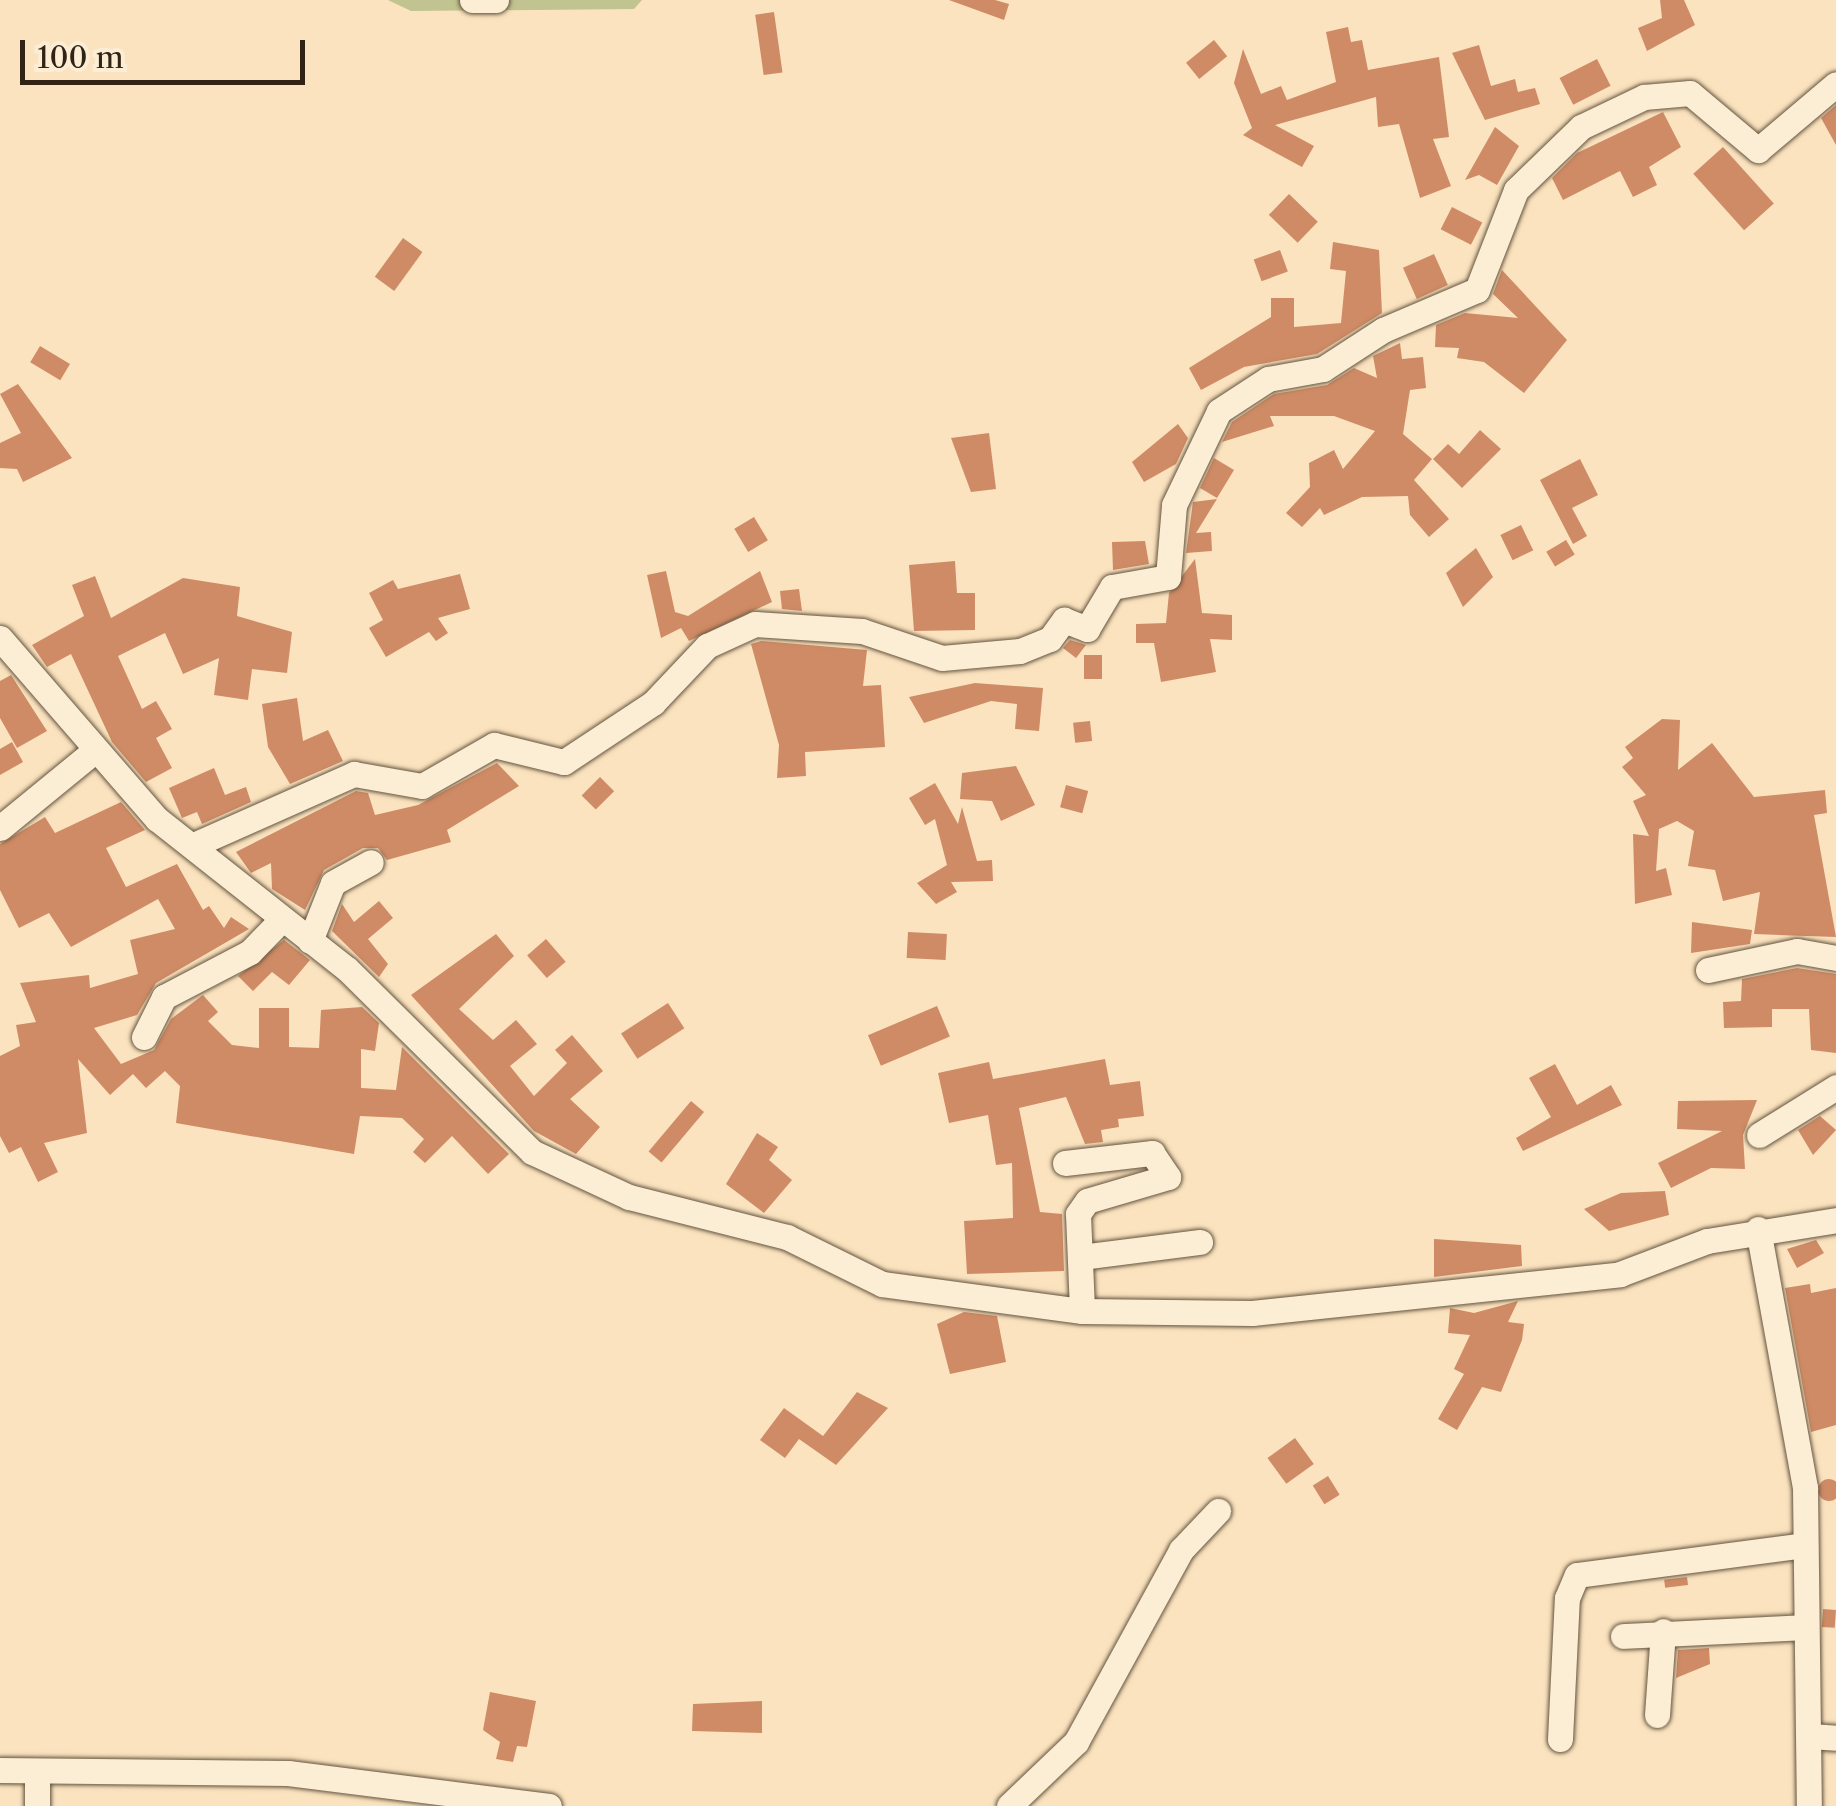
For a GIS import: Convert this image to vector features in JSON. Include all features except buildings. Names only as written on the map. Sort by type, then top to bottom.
[{"type":"street","points":[[472,0],[496,0]]},
{"type":"street","points":[[196,844],[354,774],[422,786],[494,745],[564,762],[653,703],[707,646],[755,624],[862,631],[942,658],[1020,651],[1050,639],[1064,620],[1087,629],[1112,587],[1168,577],[1174,504],[1220,411],[1268,379],[1323,369],[1478,290],[1516,190],[1581,128],[1644,97],[1690,93],[1758,150],[1836,84]]},
{"type":"street","points":[[0,638],[94,751],[157,819],[196,844],[310,941],[456,1084],[557,1166],[629,1197],[787,1238],[898,1288],[1082,1310],[1237,1314],[1443,1298],[1489,1283],[1642,1270],[1758,1229],[1836,1220]]},
{"type":"street","points":[[0,828],[94,751]]},
{"type":"street","points":[[310,941],[333,883],[371,862]]},
{"type":"street","points":[[144,1037],[164,997],[250,952],[281,920]]},
{"type":"street","points":[[1708,970],[1798,951],[1836,958]]},
{"type":"street","points":[[1759,1135],[1836,1087]]},
{"type":"street","points":[[1065,1162],[1152,1154],[1168,1176],[1087,1201],[1081,1257],[1082,1310]]},
{"type":"street","points":[[1758,1229],[1805,1488],[1804,1627],[1823,1737],[1809,1806]]},
{"type":"street","points":[[1081,1257],[1200,1242]]},
{"type":"street","points":[[1009,1806],[1076,1742],[1181,1550],[1218,1511]]},
{"type":"street","points":[[1560,1740],[1567,1598],[1576,1575],[1806,1545]]},
{"type":"street","points":[[1623,1636],[1663,1630],[1804,1627]]},
{"type":"street","points":[[1657,1715],[1663,1630]]},
{"type":"street","points":[[0,1770],[218,1770],[549,1806]]},
{"type":"street","points":[[37,1771],[38,1806]]},
{"type":"green space","points":[[388,0],[642,0],[634,9],[411,11]]}]
